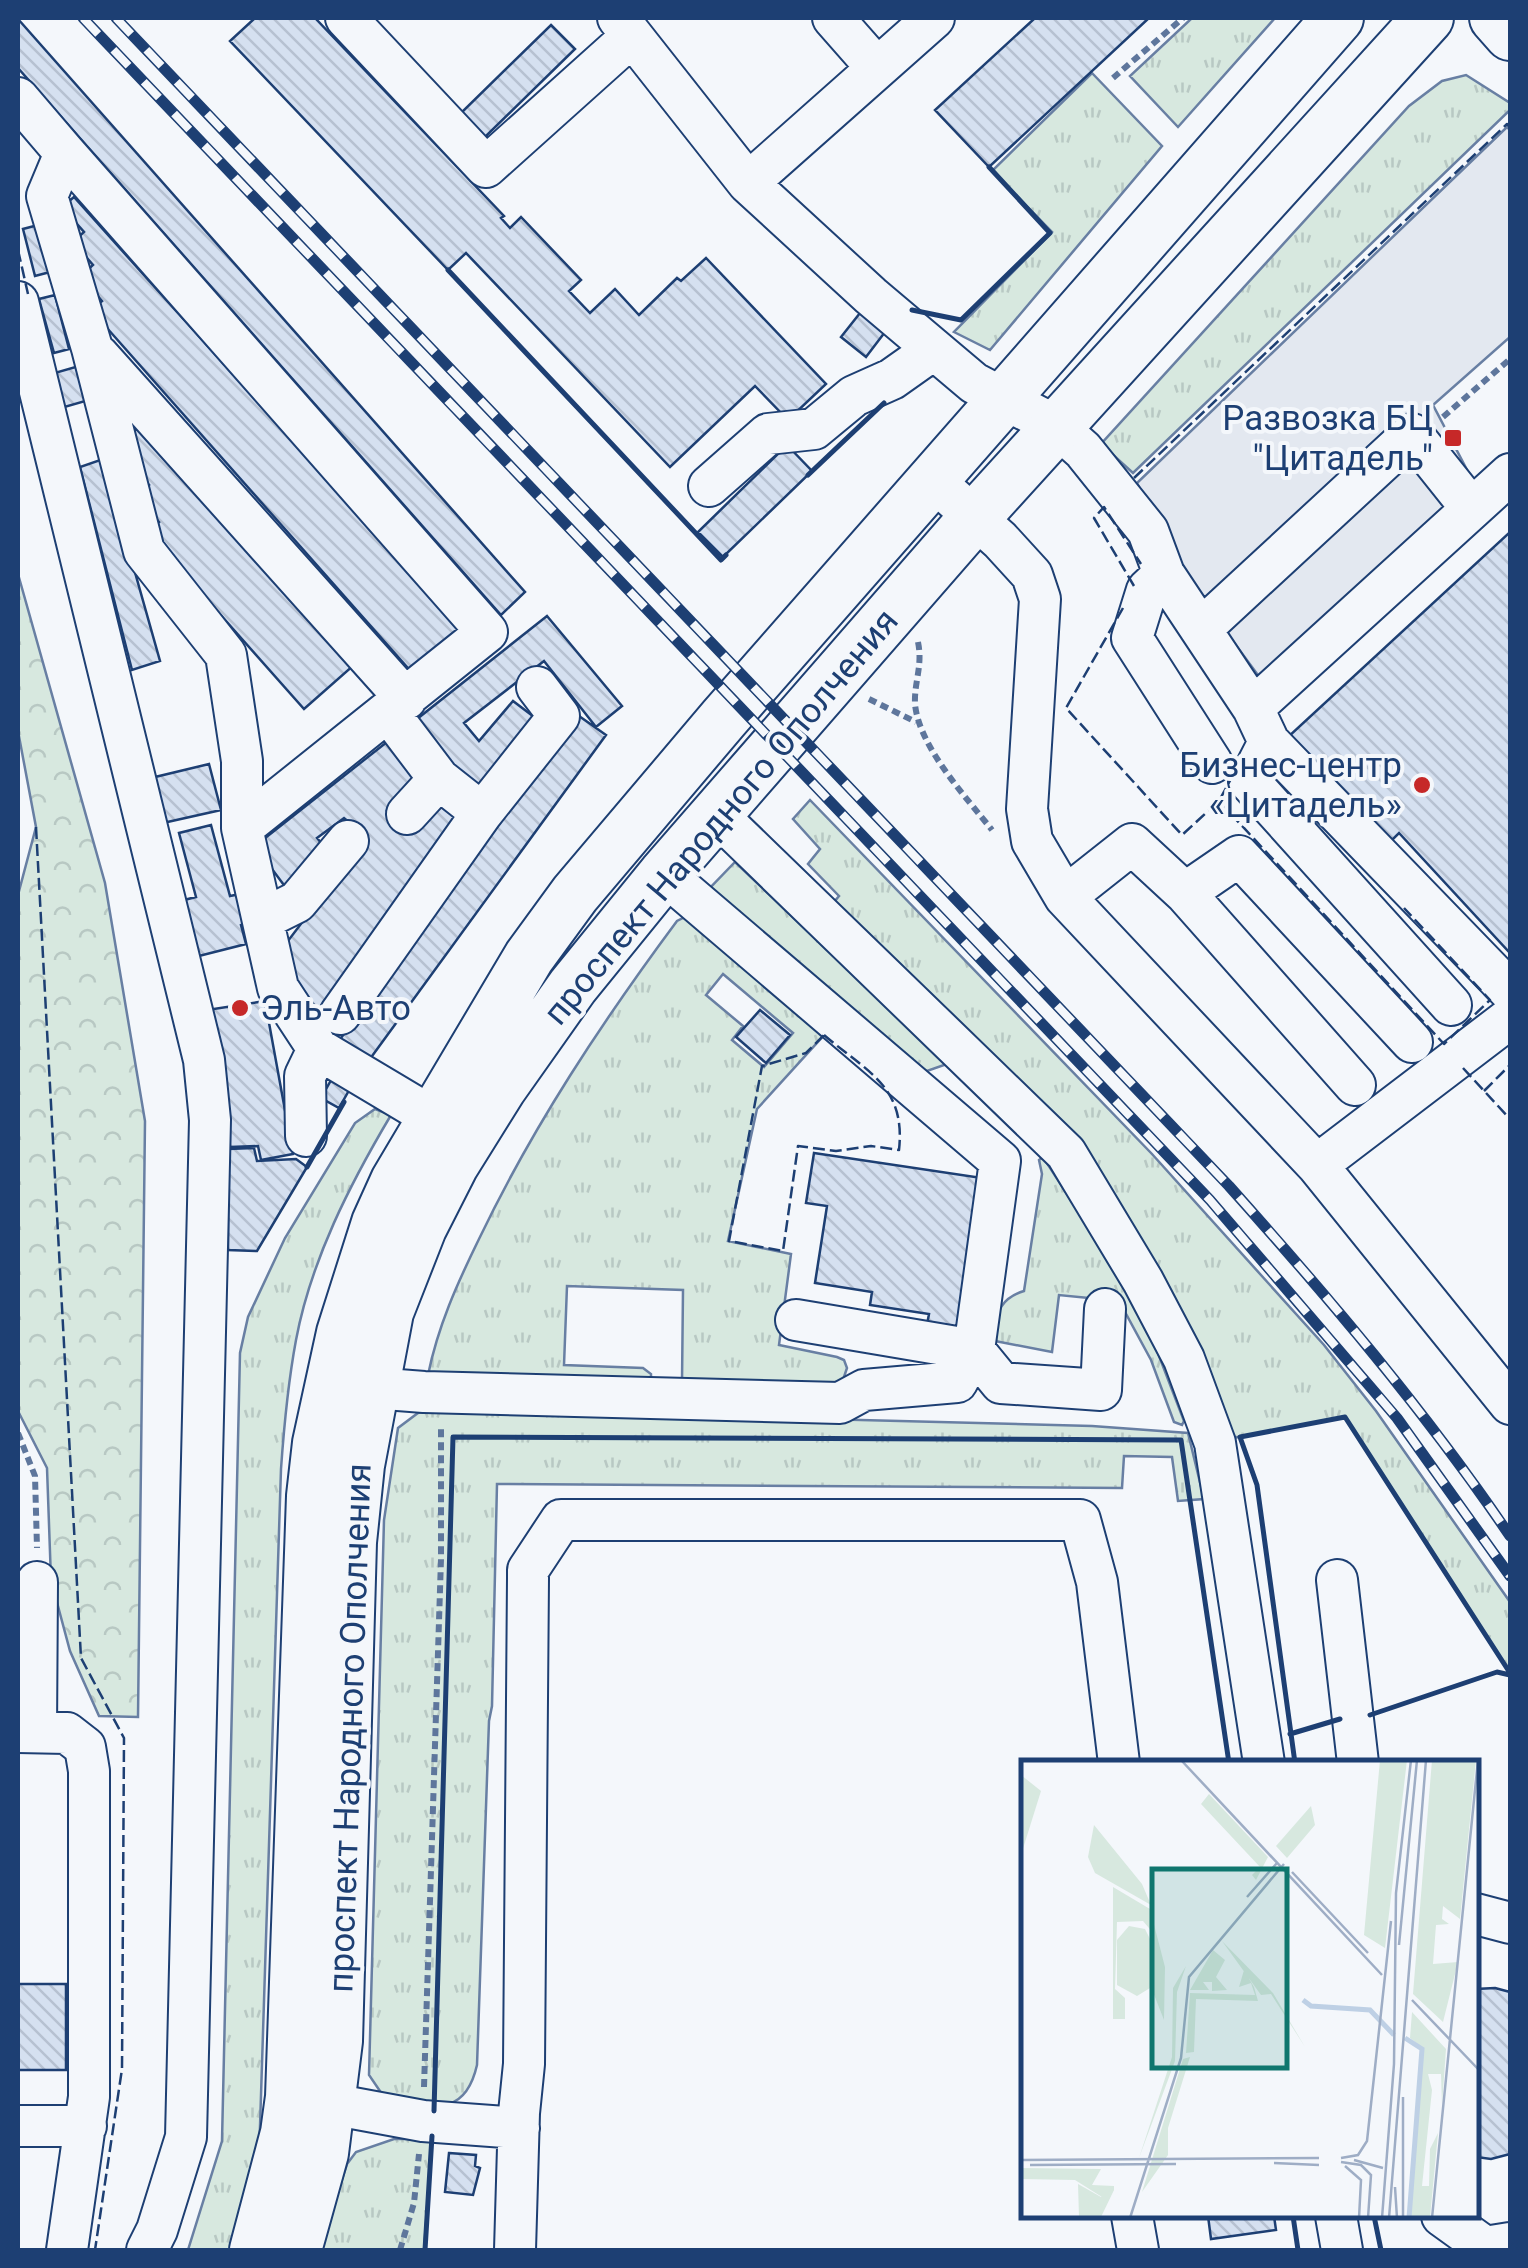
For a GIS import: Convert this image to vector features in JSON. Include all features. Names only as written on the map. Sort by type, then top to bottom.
[{"type":"main road","name":"проспект Народного Ополчения","points":[[255,2250],[286,2133],[291,2097],[308,1563],[318,1443],[342,1333],[377,1224],[432,1117],[529,957],[574,894],[1338,18]]},
{"type":"main road","name":"проспект Народного Ополчения","points":[[296,2250],[323,2154],[338,2042],[351,1542],[359,1465],[388,1312],[421,1228],[453,1165],[501,1088],[574,986],[664,874],[1056,426],[1428,18]]},
{"type":"main road","points":[[1494,18],[1510,35]]},
{"type":"lane","points":[[346,18],[486,166],[625,26],[748,184],[974,383],[1056,426],[1083,450],[1131,505],[1148,531],[1164,574],[1261,725],[1510,991]]},
{"type":"lane","points":[[833,18],[877,68]]},
{"type":"lane","points":[[748,184],[934,18]]},
{"type":"lane","points":[[18,98],[487,632],[242,828]]},
{"type":"lane","points":[[66,153],[47,196],[92,348],[144,551],[226,655],[242,762],[242,828],[278,988],[318,1049],[432,1117]]},
{"type":"lane","points":[[18,302],[204,1060],[209,1104],[186,2137],[157,2230],[146,2250]]},
{"type":"lane","points":[[92,348],[397,706],[439,779],[482,813]]},
{"type":"lane","points":[[709,486],[768,434],[814,429],[854,396],[892,379],[933,350]]},
{"type":"lane","points":[[1201,629],[1412,434],[1471,508]]},
{"type":"lane","points":[[1451,1005],[1249,781],[1261,725],[1471,508],[1510,474]]},
{"type":"lane","points":[[934,481],[1032,575],[1040,598],[1026,809],[1032,842],[1065,897],[1317,1165],[1510,1404]]},
{"type":"lane","points":[[1164,574],[1147,590],[1132,638],[1212,763]]},
{"type":"lane","points":[[340,1014],[482,813],[558,716],[537,687]]},
{"type":"lane","points":[[406,814],[439,779]]},
{"type":"lane","points":[[716,814],[1066,1153],[1143,1281],[1184,1359],[1215,1442],[1264,1760]]},
{"type":"lane","points":[[262,918],[297,902],[348,841]]},
{"type":"lane","points":[[1065,897],[1132,844],[1185,893],[1354,1085]]},
{"type":"lane","points":[[1185,893],[1238,856],[1412,1042]]},
{"type":"lane","points":[[372,1388],[840,1402],[864,1390],[956,1382],[974,1350],[1000,1161],[664,874]]},
{"type":"lane","points":[[1317,1165],[1510,1018]]},
{"type":"lane","points":[[306,1136],[306,1076],[318,1049]]},
{"type":"lane","points":[[796,1320],[974,1350],[1001,1383],[1101,1390],[1105,1309]]},
{"type":"lane","points":[[516,2250],[518,2128],[524,2064],[528,1570],[560,1520],[1080,1520],[1097,1582],[1119,1760]]},
{"type":"lane","points":[[1337,1580],[1358,1760]]},
{"type":"lane","points":[[38,1582],[27,1732],[67,1733],[85,1747],[89,1771],[89,2096],[67,2250]]},
{"type":"lane","points":[[1478,1915],[1510,1924]]},
{"type":"lane","points":[[331,2104],[423,2121],[518,2128]]},
{"type":"lane","points":[[18,2126],[86,2126]]},
{"type":"lane","points":[[1132,2218],[1138,2250]]},
{"type":"lane","points":[[1336,2218],[1342,2250]]},
{"type":"lane","points":[[1445,2218],[1485,2247],[1510,2243]]},
{"type":"path","points":[[1114,78],[1183,18]]},
{"type":"path","points":[[1412,434],[1454,411],[1510,359]]},
{"type":"path","points":[[917,636],[922,662],[914,698],[918,723],[951,779],[1003,844]]},
{"type":"path","points":[[864,697],[918,723]]},
{"type":"path","points":[[400,2250],[414,2203],[423,2121],[442,1485],[441,1411],[424,1392]]},
{"type":"path","points":[[18,1432],[36,1476],[38,1582]]},
{"type":"green space","points":[[1192,18],[1275,18],[1178,127],[1130,76]]},
{"type":"green space","points":[[1092,73],[1162,146],[990,350],[954,332],[1052,232],[992,171]]},
{"type":"green space","points":[[1466,75],[1510,103],[1510,110],[1133,473],[1101,444],[1409,106],[1442,81]]},
{"type":"green space","points":[[18,574],[105,883],[145,1121],[138,1717],[99,1716],[70,1651],[51,1580],[47,1468],[18,1411],[18,895],[36,827],[18,731]]},
{"type":"green space","points":[[810,800],[1152,1154],[1324,1345],[1376,1411],[1510,1602],[1510,1673],[1345,1417],[1233,1438],[1188,1328],[834,902],[839,896],[808,864],[820,849],[793,819]]},
{"type":"green space","points":[[735,862],[947,1064],[927,1071],[915,1069],[708,890]]},
{"type":"green space","points":[[685,917],[825,1034],[757,1109],[728,1241],[791,1254],[779,1345],[844,1360],[847,1368],[842,1383],[682,1382],[683,1290],[567,1286],[564,1365],[643,1368],[651,1374],[651,1381],[428,1375],[456,1289],[522,1156],[596,1036],[677,921]],"holes":[[[723,974],[793,1033],[764,1067],[732,1040],[743,1026],[706,995]]]},
{"type":"green space","points":[[375,1109],[391,1115],[347,1195],[311,1281],[293,1356],[287,1405],[281,1469],[259,2158],[235,2250],[188,2250],[222,2141],[240,1353],[248,1317],[285,1238],[355,1123]]},
{"type":"green space","points":[[1043,1157],[1115,1268],[1156,1348],[1184,1421],[1182,1425],[1174,1422],[1151,1360],[1119,1301],[1059,1295],[1052,1352],[990,1340],[1004,1303],[1024,1291],[1042,1174],[1039,1160]]},
{"type":"green space","points":[[431,1409],[1092,1426],[1188,1433],[1204,1499],[1178,1501],[1172,1457],[1124,1456],[1122,1488],[497,1484],[477,2065],[463,2095],[453,2102],[429,2105],[384,2097],[369,2075],[384,1520],[398,1428],[418,1413]]},
{"type":"green space","points":[[394,2139],[432,2139],[424,2250],[319,2250],[347,2164],[356,2152]]},
{"type":"shaded area","points":[[1507,127],[1510,337],[1433,405],[1486,506],[1277,701],[1190,583],[1137,483]]},
{"type":"building","points":[[255,18],[315,18],[504,216],[501,218],[510,228],[521,217],[581,280],[569,291],[590,313],[615,289],[639,315],[677,278],[681,281],[706,258],[826,384],[788,420],[755,386],[670,467],[466,253],[448,270],[230,41]]},
{"type":"building","points":[[1035,18],[1149,18],[989,167],[935,110]]},
{"type":"building","points":[[18,19],[525,592],[501,615],[18,68]]},
{"type":"building","points":[[551,25],[575,49],[485,137],[461,113]]},
{"type":"building","points":[[74,197],[464,632],[415,676],[91,310],[102,301],[81,276],[93,265],[73,242],[84,232],[62,207]]},
{"type":"building","points":[[38,225],[50,272],[35,276],[23,229]]},
{"type":"building","points":[[55,295],[69,349],[54,353],[39,299]]},
{"type":"building","points":[[860,313],[885,332],[866,357],[841,337]]},
{"type":"building","points":[[79,366],[89,400],[61,408],[51,374]]},
{"type":"building","points":[[139,425],[354,665],[304,709],[147,532],[159,522],[137,496],[149,485],[130,465],[124,438]]},
{"type":"building","points":[[787,445],[812,471],[723,557],[698,532]]},
{"type":"building","points":[[103,459],[160,661],[132,670],[80,467]]},
{"type":"building","name":"Бизнес-центр «Цитадель»","points":[[1510,532],[1510,953],[1399,833],[1388,844],[1288,737]]},
{"type":"building","points":[[547,616],[622,706],[596,727],[544,661],[464,723],[479,741],[513,701],[538,720],[479,793],[412,723]]},
{"type":"building","points":[[579,716],[606,735],[367,1063],[338,1042]]},
{"type":"building","points":[[392,738],[419,782],[387,811],[412,830],[439,798],[462,818],[313,1020],[278,954],[367,837],[344,818],[317,838],[327,850],[286,888],[255,846]]},
{"type":"building","points":[[209,764],[221,810],[163,823],[151,778]]},
{"type":"building","points":[[211,825],[230,896],[240,894],[247,923],[241,925],[246,944],[195,957],[180,901],[196,897],[179,833]]},
{"type":"building","points":[[265,1001],[293,1154],[261,1160],[258,1146],[230,1147],[207,1010]]},
{"type":"building","points":[[760,1010],[790,1035],[766,1063],[736,1037]]},
{"type":"building","points":[[334,1075],[352,1085],[339,1108],[321,1098]]},
{"type":"building","points":[[254,1148],[257,1161],[296,1159],[307,1167],[257,1251],[228,1250],[228,1149]]},
{"type":"building","points":[[814,1153],[982,1178],[958,1334],[926,1330],[929,1314],[870,1305],[872,1292],[815,1283],[827,1206],[806,1203]]},
{"type":"building","points":[[18,1984],[66,1984],[66,2070],[18,2070]]},
{"type":"building","points":[[1478,1989],[1510,1992],[1510,2154],[1491,2159],[1478,2157]]},
{"type":"building","points":[[449,2153],[476,2155],[475,2166],[480,2168],[473,2195],[445,2192]]},
{"type":"building","points":[[1208,2218],[1274,2218],[1276,2230],[1211,2239]]},
{"type":"railway","points":[[83,18],[1210,1200],[1397,1418],[1510,1576]]},
{"type":"railway","points":[[116,18],[1229,1186],[1376,1356],[1510,1536]]},
{"type":"fence","points":[[1134,478],[1507,124],[1510,127]]},
{"type":"fence","points":[[18,250],[28,294]]},
{"type":"fence","points":[[1134,586],[1094,518],[1104,507],[1141,564]]},
{"type":"fence","points":[[1123,608],[1066,708],[1182,835],[1219,801],[1232,777]]},
{"type":"fence","points":[[1219,801],[1444,1044],[1490,1000],[1404,908]]},
{"type":"fence","points":[[36,827],[81,1658],[124,1738],[122,2069],[95,2250]]},
{"type":"fence","points":[[824,1035],[890,1095],[900,1128],[899,1150],[871,1146],[836,1151],[798,1146],[783,1251],[729,1241],[762,1066],[806,1053],[824,1035]]},
{"type":"fence","points":[[1484,1091],[1510,1065]]},
{"type":"fence","points":[[1463,1068],[1510,1119]]},
{"type":"wall","points":[[912,310],[961,320],[1050,233],[989,167]]},
{"type":"wall","points":[[448,270],[721,560],[726,555]]},
{"type":"wall","points":[[808,475],[884,403]]},
{"type":"wall","points":[[307,1167],[344,1102]]},
{"type":"wall","points":[[1295,1760],[1257,1485],[1240,1437],[1345,1417],[1510,1673]]},
{"type":"wall","points":[[434,2111],[453,1437],[1181,1440],[1229,1760]]},
{"type":"wall","points":[[1370,1715],[1497,1672],[1510,1675]]},
{"type":"wall","points":[[1290,1734],[1340,1719]]},
{"type":"wall","points":[[425,2250],[432,2136]]},
{"type":"wall","points":[[1293,2218],[1298,2250]]},
{"type":"wall","points":[[1374,2218],[1381,2250]]},
{"type":"place","name":"Развозка БЦ \"Цитадель\"","points":[[1453,438]]},
{"type":"place","name":"Бизнес-центр «Цитадель»","points":[[1422,785]]},
{"type":"place","name":"Эль-Авто","points":[[240,1008]]}]
